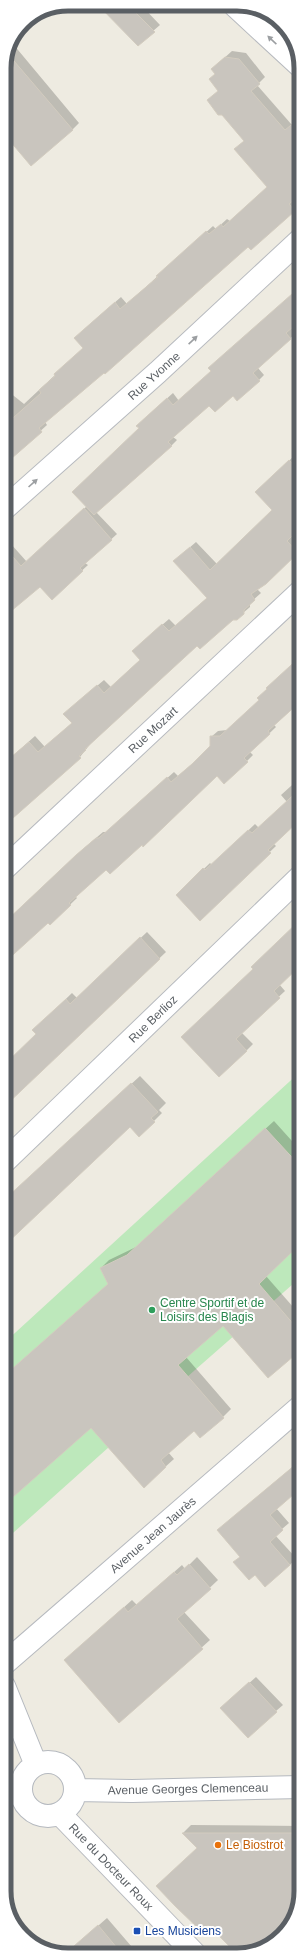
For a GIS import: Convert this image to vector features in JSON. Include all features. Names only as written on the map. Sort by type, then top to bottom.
[{"type":"street","points":[[240,11],[293,59]]},
{"type":"street","name":"Rue Yvonne","points":[[11,503],[158,372],[294,246]]},
{"type":"street","name":"Rue Mozart","points":[[11,862],[294,598]]},
{"type":"street","name":"Rue Berlioz","points":[[11,1155],[294,883]]},
{"type":"street","name":"Avenue Jean Jaurès","points":[[11,1658],[294,1412]]},
{"type":"street","points":[[11,1703],[36,1765]]},
{"type":"street","points":[[44,1763],[59,1764],[71,1775],[75,1790],[71,1804],[60,1814],[44,1816],[36,1813],[24,1802],[13,1795],[29,1770],[36,1765],[44,1763]]},
{"type":"street","name":"Avenue Georges Clemenceau","points":[[75,1790],[132,1791],[294,1787]]},
{"type":"street","name":"Rue du Docteur Roux","points":[[60,1814],[189,1948]]},
{"type":"green space","name":"Centre Sportif et de Loisirs des Blagis","points":[[294,1077],[294,1283],[11,1535],[11,1337]]},
{"type":"building","points":[[104,11],[134,11],[155,32],[138,46]]},
{"type":"building","points":[[225,57],[239,59],[260,84],[251,91],[285,130],[294,123],[294,200],[289,204],[294,212],[251,250],[248,247],[105,374],[104,373],[39,428],[42,432],[11,459],[11,420],[41,393],[39,390],[55,376],[54,374],[83,348],[74,338],[115,302],[120,309],[158,277],[156,276],[206,231],[209,234],[221,224],[223,227],[267,187],[234,149],[244,141],[222,115],[218,115],[207,100],[218,91],[209,79],[215,74],[211,69]]},
{"type":"building","points":[[12,59],[73,130],[31,166],[11,142]]},
{"type":"building","points":[[294,292],[294,326],[286,333],[291,339],[253,373],[260,381],[237,401],[233,396],[215,412],[209,406],[168,442],[172,446],[94,515],[72,492],[139,428],[136,426],[167,398],[173,405],[211,371],[208,368]]},
{"type":"building","points":[[289,460],[294,465],[294,534],[287,541],[294,549],[294,557],[266,584],[251,594],[255,600],[244,610],[244,614],[237,620],[233,620],[200,649],[197,646],[85,749],[86,750],[79,756],[81,758],[11,820],[11,757],[29,742],[38,752],[72,723],[63,714],[97,685],[104,693],[140,660],[132,651],[162,624],[169,631],[207,598],[173,561],[190,547],[210,570],[272,510],[255,492]]},
{"type":"building","points":[[84,508],[112,540],[80,568],[83,571],[52,600],[40,587],[11,611],[11,555],[21,566]]},
{"type":"building","points":[[294,662],[294,707],[268,731],[270,734],[244,758],[248,762],[224,784],[217,776],[143,847],[142,845],[110,874],[106,870],[69,903],[71,905],[50,925],[48,923],[11,957],[11,916],[76,855],[96,838],[99,838],[167,777],[171,782],[192,764],[210,746],[210,736],[220,736],[259,700],[257,698],[267,689],[266,688]]},
{"type":"building","points":[[294,794],[294,826],[268,850],[271,853],[200,921],[176,895],[203,868],[205,870],[248,830],[252,833]]},
{"type":"building","points":[[294,926],[294,972],[274,991],[280,998],[236,1039],[247,1051],[219,1077],[181,1037],[253,969],[251,967]]},
{"type":"building","points":[[140,937],[160,959],[11,1100],[11,1058],[36,1034],[32,1030],[66,999],[70,1004]]},
{"type":"building","points":[[131,1083],[158,1112],[151,1118],[155,1122],[139,1137],[130,1127],[11,1239],[11,1194]]},
{"type":"building","name":"Centre Sportif et de Loisirs des Blagis","points":[[265,1128],[294,1159],[294,1250],[259,1284],[294,1325],[294,1356],[268,1378],[223,1326],[178,1365],[224,1418],[200,1438],[194,1431],[161,1460],[166,1467],[144,1488],[91,1428],[11,1499],[11,1370],[108,1284],[100,1268],[127,1255]]},
{"type":"building","points":[[294,1466],[294,1494],[270,1515],[283,1530],[270,1542],[290,1565],[265,1587],[255,1575],[249,1580],[233,1562],[240,1557],[217,1530]]},
{"type":"building","points":[[189,1564],[211,1589],[177,1619],[203,1649],[119,1723],[64,1660],[124,1607],[128,1612],[174,1572],[177,1575]]},
{"type":"building","points":[[249,1682],[277,1712],[248,1738],[220,1708]]},
{"type":"building","points":[[182,1833],[294,1833],[293,1902],[290,1913],[277,1931],[259,1944],[241,1948],[231,1948],[208,1925],[201,1931],[175,1906],[156,1886],[197,1848]]},
{"type":"building","points":[[98,1925],[117,1948],[72,1948]]},
{"type":"place","name":"Centre Sportif et de Loisirs des Blagis","points":[[152,1310]]},
{"type":"place","name":"Le Biostrot","points":[[218,1845]]},
{"type":"place","name":"Les Musiciens","points":[[137,1931]]}]
